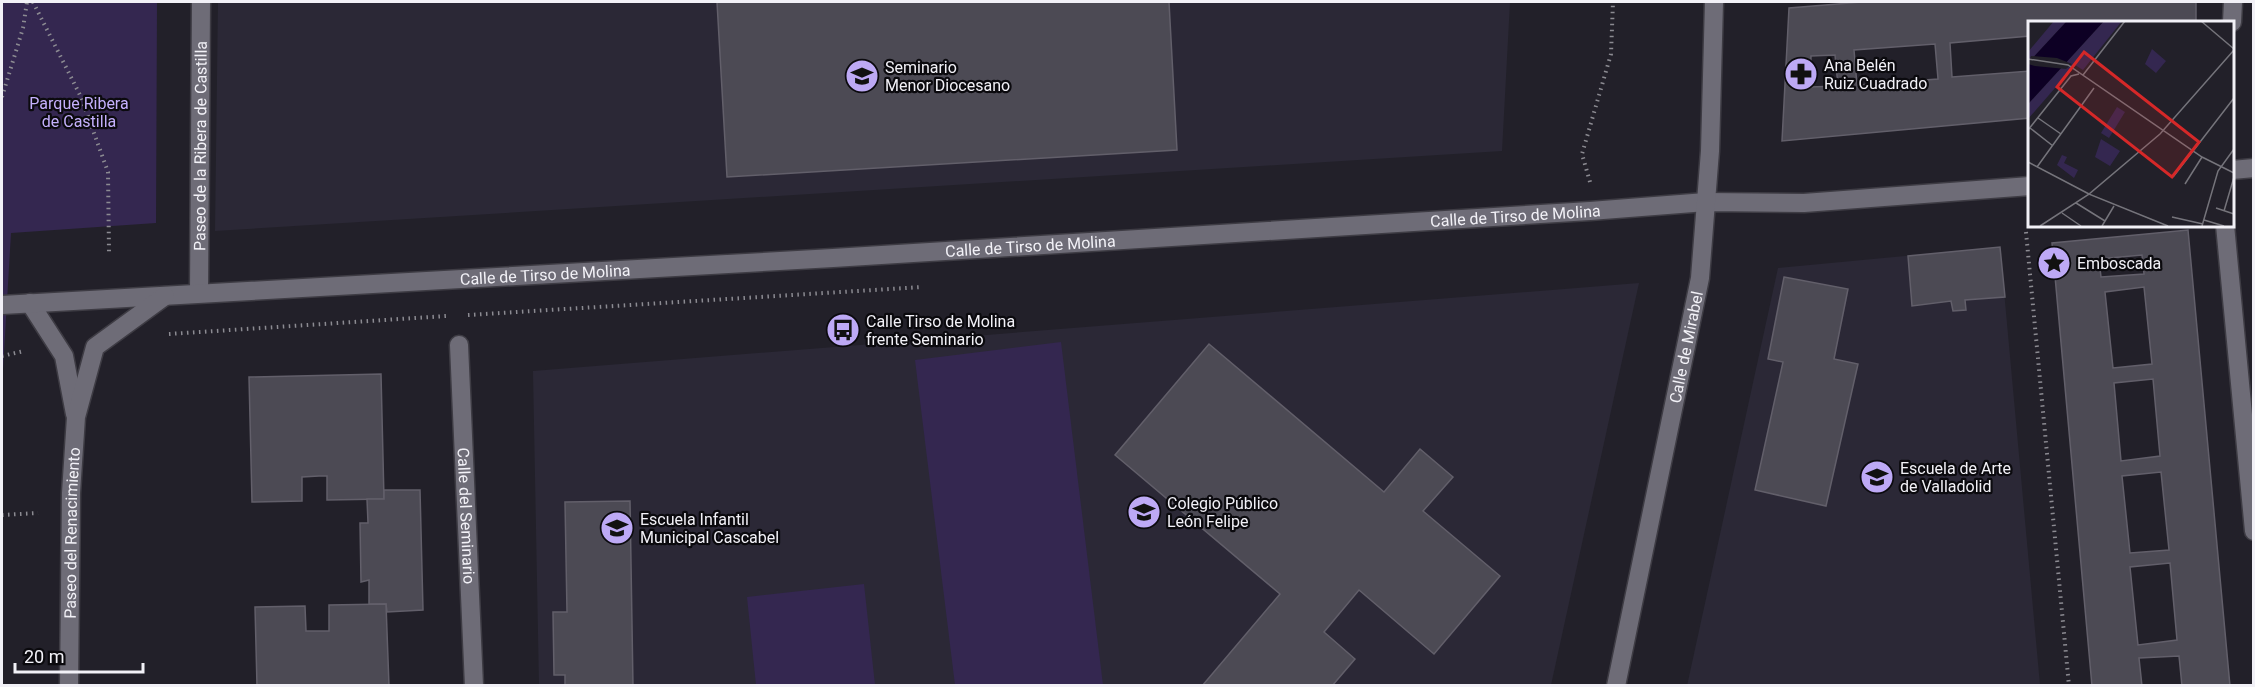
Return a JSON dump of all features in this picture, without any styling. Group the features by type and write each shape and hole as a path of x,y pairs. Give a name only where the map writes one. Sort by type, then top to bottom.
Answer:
{"street":[{"name":"Paseo de la Ribera de Castilla","path":"199,292 201,2"},
{"name":"Calle de Mirabel","path":"1616,686 1697,297 1710,151 1714,2"},
{"path":"2232,21 2233,2"},
{"path":"2234,170 2253,168"},
{"name":"Calle de Tirso de Molina","path":"2,305 199,292 833,258 1598,211 1706,202 1804,203 2028,186"},
{"path":"2225,226 2253,531"},
{"name":"Paseo del Renacimiento","path":"69,686 71,493 76,417 95,347 165,296"},
{"name":"Paseo del Renacimiento","path":"30,303 64,356 76,417"},
{"name":"Calle del Seminario","path":"459,345 474,686"}],"path":[{"path":"2,97 23,28 27,2"},
{"path":"33,2 81,97 108,172 109,252"},
{"path":"1587,170 1581,154 1611,54 1613,2"},
{"path":"2026,232 2069,686"},
{"path":"2,356 26,351 31,360"},
{"name":"Paseo del Renacimiento","path":"2,515 38,514 39,502"}],"shaded area":[{"name":"Seminario Menor Diocesano","path":"218,2 1510,2 1502,151 215,231"},
{"name":"Escuela de Arte de Valladolid","path":"2000,247 2040,685 1687,686 1778,268"},
{"name":"Colegio Público León Felipe","path":"1639,283 1551,685 539,685 533,371"}],"green space":[{"name":"Parque Ribera de Castilla","path":"2,2 157,2 156,223 11,233 2,387"},
{"path":"1061,342 1103,685 955,685 915,360"},
{"path":"864,584 875,685 756,685 747,597"}],"building":[{"path":"717,2 1169,2 1177,150 727,177"},
{"path":"1862,2 2196,2 2196,21 2028,21 2028,36 1950,43 1952,77 2028,71 2028,118 1782,141 1789,8","holes":["1935,44 1938,79 1857,85 1854,50","1835,55 1838,86 1810,87 1811,56"]},
{"path":"2188,230 2230,686 2182,686 2179,656 2139,658 2142,686 2092,686 2052,243","holes":["2142,255 2144,274 2101,277 2099,259","2144,287 2152,364 2113,368 2105,292","2153,379 2160,456 2121,461 2114,383","2161,472 2169,550 2130,553 2122,476","2170,563 2177,640 2138,645 2130,567"]},
{"path":"2000,247 2005,297 1965,300 1966,310 1953,311 1951,301 1912,306 1908,256"},
{"path":"1784,277 1848,289 1834,359 1858,364 1826,506 1755,490 1783,362 1768,359"},
{"path":"1209,344 1384,492 1420,449 1453,477 1423,511 1500,576 1434,654 1359,590 1324,632 1355,659 1332,686 1202,686 1280,594 1115,455"},
{"path":"381,374 384,499 327,500 327,476 319,476 302,477 302,501 252,502 249,377"},
{"path":"384,490 420,490 423,610 387,612 386,604 369,604 369,580 361,582 360,523 368,523 367,499 384,499"},
{"path":"630,501 633,686 565,686 565,675 554,675 553,612 567,612 565,502"},
{"path":"386,604 389,686 257,686 255,607 305,606 306,631 329,631 329,605"}],"place":[{"name":"Ana Belén Ruiz Cuadrado","path":"1801,74"},
{"name":"Seminario Menor Diocesano","path":"862,76"},
{"name":"Emboscada","path":"2054,263"},
{"name":"Calle Tirso de Molina frente Seminario","path":"843,330"},
{"name":"Escuela de Arte de Valladolid","path":"1877,477"},
{"name":"Colegio Público León Felipe","path":"1144,512"},
{"name":"Escuela Infantil Municipal Cascabel","path":"617,528"}]}
